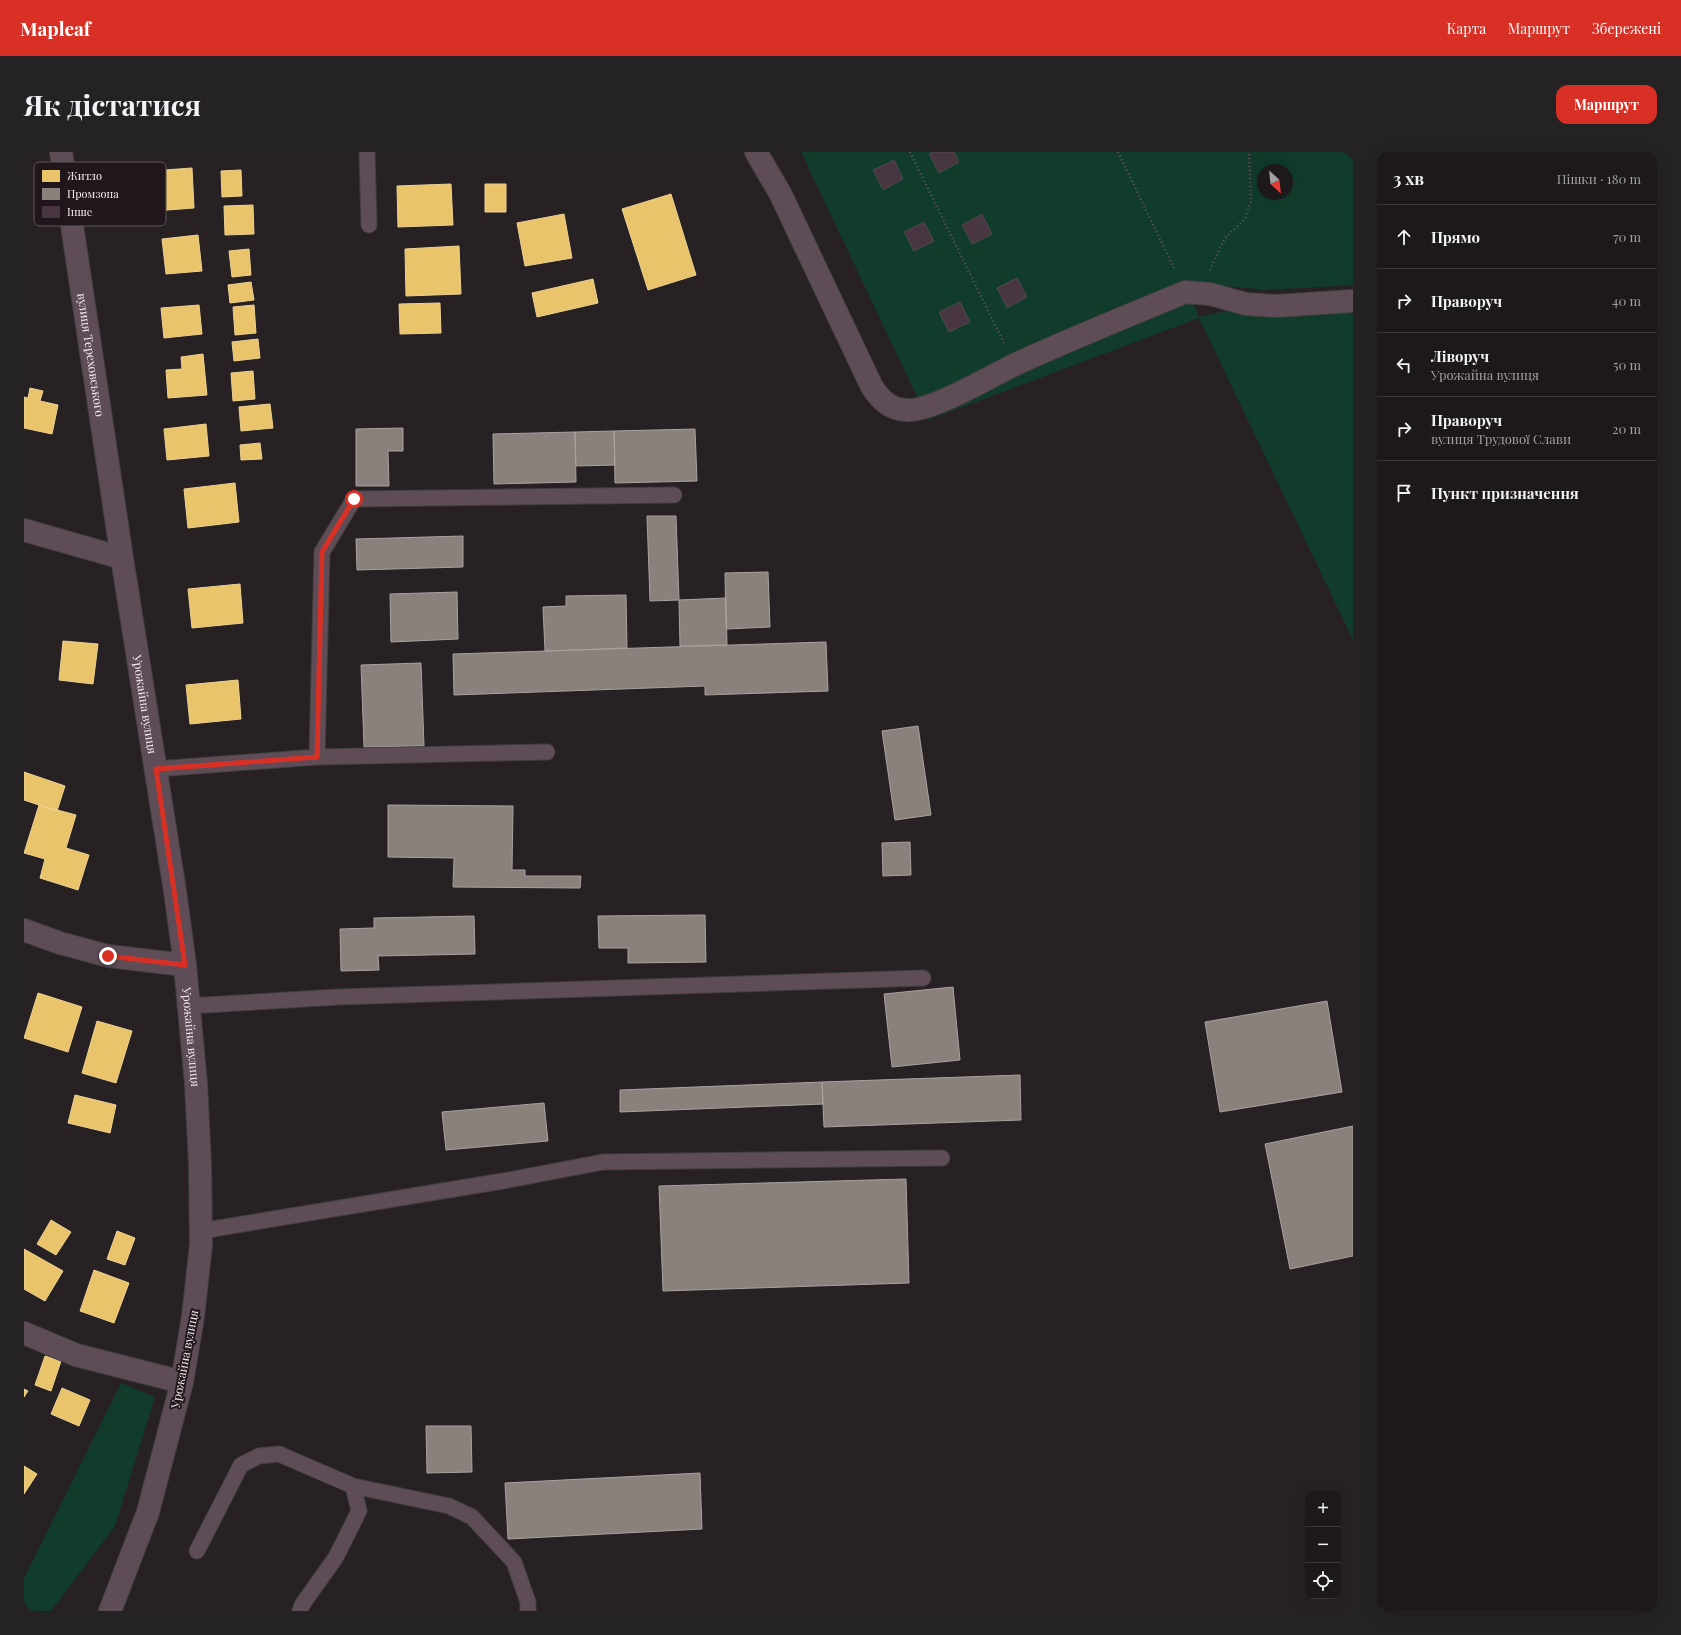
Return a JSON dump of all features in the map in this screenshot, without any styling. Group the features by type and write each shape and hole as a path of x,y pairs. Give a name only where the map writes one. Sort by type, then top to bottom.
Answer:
{"street":[{"name":"вулиця Тереховського","path":"61,152 63,162"},
{"path":"756,152 780,194 872,387 881,399 891,407 906,411 928,407 1015,364 1185,292 1210,294 1246,304 1276,306 1353,301"},
{"name":"вулиця Тереховського","path":"72,226 122,558"},
{"path":"24,530 122,558"},
{"name":"Урожайна вулиця","path":"110,1611 148,1512 182,1382 193,1317 201,1244 200,1164 196,1084 185,965 156,769 122,558"},
{"path":"24,930 60,943 108,956 185,965"},
{"path":"24,1333 76,1354 182,1382"}],"lane":[{"path":"367,152 369,225"},
{"path":"317,757 322,552 354,499 674,495"},
{"path":"156,769 317,757 547,752"},
{"path":"188,1006 338,997 923,978"},
{"path":"200,1231 509,1180 603,1162 942,1158"},
{"path":"196,1551 241,1465 259,1456 279,1454 353,1486 449,1506 472,1517 514,1562 528,1602 528,1611"},
{"path":"300,1611 302,1605 336,1557 359,1511 353,1486"}],"path":[{"path":"910,152 1015,364"},
{"path":"1118,152 1185,292"},
{"path":"1210,294 1210,269 1225,238 1245,219 1251,201 1249,152"}],"green space":[{"path":"801,152 1353,152 1353,285 1266,290 1185,282 1199,317 1230,310 1353,312 1353,640 1199,318 928,420"},
{"path":"121,1383 155,1397 115,1526 51,1611 24,1611 24,1578"}],"building: Житло":[{"path":"192,168 194,208 166,210 166,170"},
{"path":"241,170 242,196 222,197 221,171"},
{"path":"451,184 453,225 398,227 397,186"},
{"path":"485,184 506,184 506,212 485,212"},
{"path":"671,194 696,275 648,290 622,209"},
{"path":"253,205 254,234 225,235 224,206"},
{"path":"564,214 572,258 525,266 517,223"},
{"path":"198,235 202,271 166,274 162,239"},
{"path":"459,246 461,294 406,296 405,249"},
{"path":"249,249 251,275 232,277 229,251"},
{"path":"593,279 598,303 537,317 532,293"},
{"path":"251,282 254,300 230,303 228,285"},
{"path":"440,303 441,333 400,334 399,304"},
{"path":"199,305 202,334 164,338 161,308"},
{"path":"254,305 256,333 235,335 233,307"},
{"path":"258,339 260,358 234,361 232,342"},
{"path":"203,354 207,395 168,398 166,370 182,369 181,357"},
{"path":"253,371 255,399 233,401 231,373"},
{"path":"30,388 43,391 40,401 58,405 52,434 24,428 24,397 28,398"},
{"path":"270,404 273,428 241,431 239,407"},
{"path":"206,424 209,456 167,460 164,429"},
{"path":"260,443 262,459 241,460 240,445"},
{"path":"235,483 239,522 188,528 184,489"},
{"path":"240,584 243,623 192,628 188,589"},
{"path":"63,641 98,644 93,684 59,680"},
{"path":"238,680 241,719 190,724 186,685"},
{"path":"24,772 65,786 57,811 24,800"},
{"path":"39,805 76,815 66,848 89,855 78,890 40,878 45,859 24,853"},
{"path":"38,993 82,1007 68,1052 24,1038"},
{"path":"97,1021 132,1031 116,1083 82,1073"},
{"path":"75,1095 116,1105 110,1133 68,1123"},
{"path":"51,1220 71,1232 56,1255 37,1244"},
{"path":"117,1231 135,1238 125,1265 107,1259"},
{"path":"24,1249 63,1271 45,1301 24,1289"},
{"path":"94,1270 129,1283 114,1323 80,1311"},
{"path":"45,1356 61,1361 51,1391 35,1385"},
{"path":"62,1388 90,1400 79,1426 51,1414"},
{"path":"24,1389 28,1391 24,1397"},
{"path":"24,1466 37,1474 24,1494"}],"building: Промзона":[{"path":"403,428 403,451 388,451 389,486 356,486 356,429"},
{"path":"695,429 697,481 615,483 614,431"},
{"path":"614,431 615,465 576,466 575,432"},
{"path":"575,432 576,482 494,484 493,434"},
{"path":"647,516 676,516 679,600 650,601"},
{"path":"463,536 463,567 357,570 356,539"},
{"path":"768,572 770,627 726,629 725,573"},
{"path":"457,592 458,639 391,642 390,594"},
{"path":"626,595 627,648 545,651 543,607 566,606 566,596"},
{"path":"726,598 727,645 680,646 679,600"},
{"path":"826,642 828,691 705,695 705,686 454,695 453,654"},
{"path":"421,663 424,746 364,747 361,665"},
{"path":"918,726 931,815 895,820 882,731"},
{"path":"388,805 513,806 512,870 525,870 525,876 581,876 580,888 453,887 454,858 388,857"},
{"path":"910,842 911,875 883,876 882,843"},
{"path":"705,915 706,962 628,963 628,948 599,948 598,916"},
{"path":"474,916 475,954 378,956 379,970 341,971 340,929 374,928 374,918"},
{"path":"953,987 960,1060 892,1067 884,994"},
{"path":"1327,1001 1342,1092 1220,1112 1205,1022"},
{"path":"1020,1075 1021,1120 824,1127 822,1082"},
{"path":"822,1082 823,1104 620,1112 620,1090"},
{"path":"544,1103 548,1141 446,1150 442,1112"},
{"path":"1353,1126 1353,1256 1290,1269 1265,1144"},
{"path":"906,1179 909,1283 663,1291 659,1186"},
{"path":"426,1426 471,1426 472,1472 427,1473"},
{"path":"700,1473 702,1529 508,1539 505,1483"}],"building: Інше":[{"path":"932,152 954,152 959,162 939,173 929,154"},
{"path":"894,160 903,179 883,190 873,170"},
{"path":"982,214 992,234 972,244 962,225"},
{"path":"924,222 934,241 914,251 904,232"},
{"path":"1017,278 1027,297 1007,308 997,288"},
{"path":"960,302 970,322 949,332 939,312"}],"route":[{"path":"108,956 185,965 156,769 317,757 322,552 354,499"}]}
